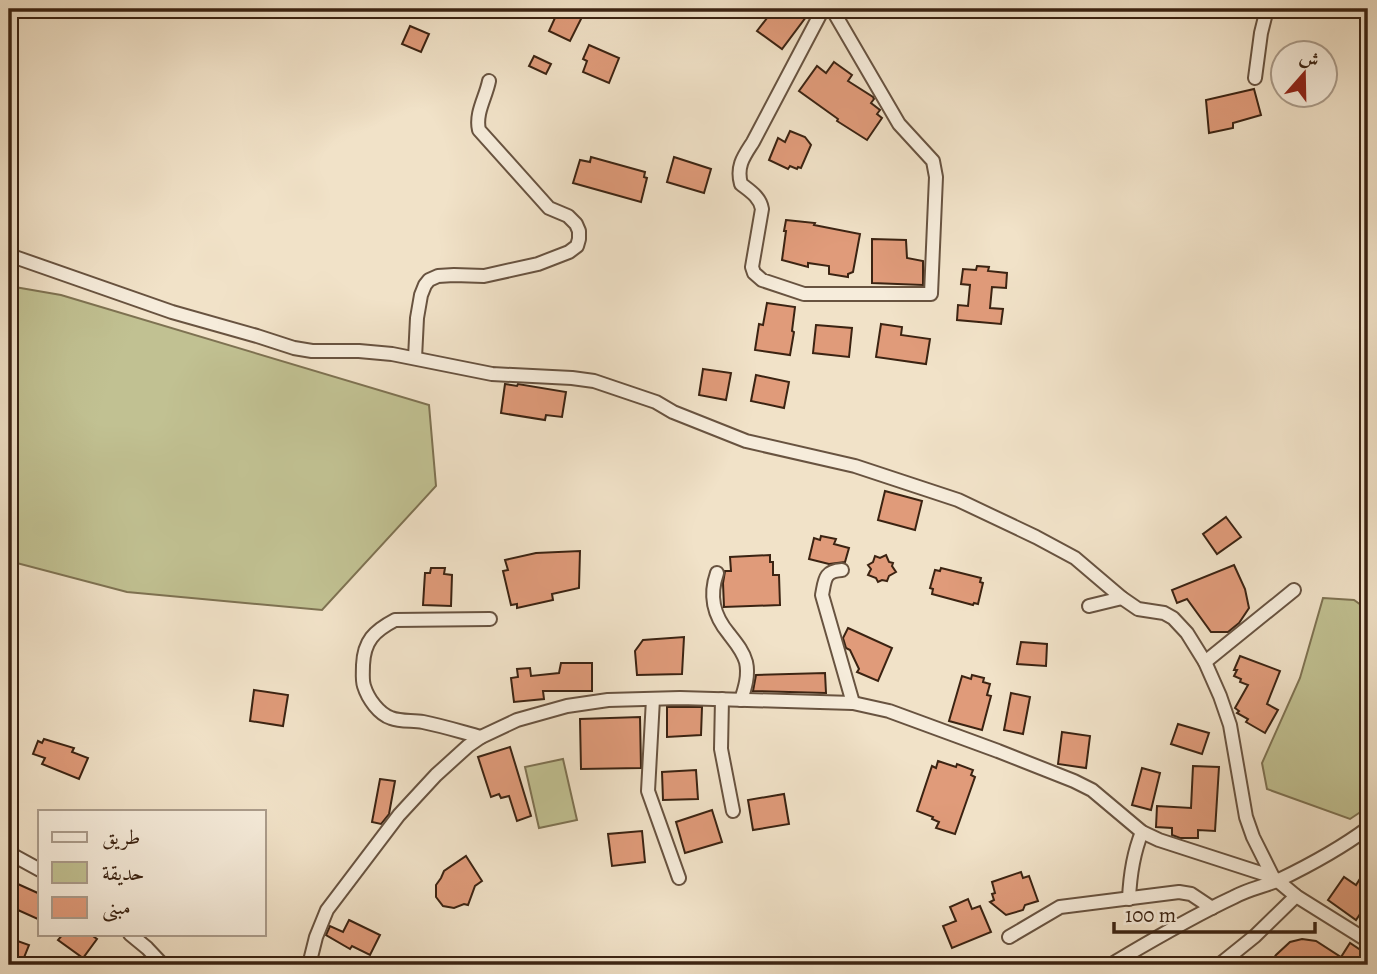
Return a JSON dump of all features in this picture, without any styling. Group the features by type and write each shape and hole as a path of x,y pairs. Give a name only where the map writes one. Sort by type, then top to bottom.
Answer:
{"street":[{"path":"823,9 739,167 741,184 761,202 762,209 752,258 754,273 762,281 804,294 931,294 936,177 933,161 899,124 832,9"},
{"path":"1255,78 1267,9"},
{"path":"415,358 421,295 429,280 438,276 484,275 538,264 569,252 577,246 579,239 576,224 568,216 549,208 480,130 480,108 487,94 489,81"},
{"path":"9,255 172,312 294,348 392,354 492,373 594,381 656,402 673,412 747,441 855,466 958,500 1036,537 1075,558 1138,609 1164,613 1173,618 1187,633 1205,662 1220,696 1230,725 1246,817 1274,879"},
{"path":"842,570 827,574 822,595 853,703"},
{"path":"718,573 713,584 713,602 718,619 740,647 747,664 747,682 741,700"},
{"path":"1205,662 1294,590"},
{"path":"1089,606 1122,598"},
{"path":"481,737 422,722 392,719 381,712 363,685 363,663 371,637 381,627 395,620 490,619"},
{"path":"653,699 648,791 679,878"},
{"path":"722,699 720,749 733,811"},
{"path":"309,965 327,910 399,815 436,775 468,746 517,720 567,706 608,700 722,699 853,703 889,711 1074,781 1092,790 1142,832 1274,879 1296,897 1368,941"},
{"path":"1110,965 1156,937 1236,895 1313,863 1368,828"},
{"path":"1129,899 1130,873 1142,832"},
{"path":"9,853 38,869"},
{"path":"1009,937 1060,907 1179,892 1191,894 1212,908"},
{"path":"1219,965 1296,897"},
{"path":"132,936 163,965"},
{"path":"130,965 139,965"}],"green space":[{"path":"9,286 61,295 429,405 436,486 322,610 127,592 9,561"},
{"path":"1323,598 1354,600 1368,610 1368,807 1350,819 1267,789 1262,763 1300,678"},
{"path":"563,759 577,820 539,828 525,767"}],"building":[{"path":"559,9 586,9 570,41 549,31"},
{"path":"774,9 780,12 788,9 812,9 782,49 757,31"},
{"path":"410,26 429,34 421,52 402,44"},
{"path":"589,45 619,58 609,83 583,72 587,61 583,59"},
{"path":"534,56 551,64 546,74 529,66"},
{"path":"834,62 852,75 848,81 873,97 871,103 880,110 877,114 882,118 867,140 837,121 838,119 799,91 817,66 826,73"},
{"path":"1254,89 1261,115 1233,123 1233,128 1209,133 1206,100"},
{"path":"790,131 805,137 811,145 801,168 797,169 790,166 788,169 769,160 778,138 785,142"},
{"path":"591,157 645,172 644,177 647,178 641,202 573,183 580,160 590,162"},
{"path":"674,157 711,169 704,193 667,182"},
{"path":"786,220 815,223 814,225 860,234 853,272 848,274 848,277 829,274 829,266 808,263 808,267 782,260"},
{"path":"872,239 906,240 907,258 923,261 923,285 872,283"},
{"path":"977,266 989,267 988,271 1007,273 1006,288 992,287 990,308 1003,309 1001,324 957,320 958,305 968,306 970,285 961,284 963,269 976,270"},
{"path":"767,303 795,307 790,355 755,350 759,324 763,325"},
{"path":"881,324 902,327 901,335 930,339 926,364 876,357"},
{"path":"816,325 852,328 849,357 813,353"},
{"path":"703,369 731,373 726,400 699,395"},
{"path":"756,375 789,382 784,408 751,401"},
{"path":"505,384 566,392 562,417 546,415 545,420 501,413"},
{"path":"885,491 922,501 915,530 878,520"},
{"path":"1226,517 1241,537 1217,554 1203,534"},
{"path":"821,536 836,539 834,544 849,548 845,562 829,564 809,559 814,538 820,540"},
{"path":"580,551 579,588 552,594 553,600 517,608 517,604 511,605 503,571 508,570 505,560 536,553"},
{"path":"770,555 773,575 779,575 780,605 724,607 723,583 725,571 731,571 730,557"},
{"path":"886,555 896,572 889,576 887,581 878,582 876,578 868,575 871,569 868,565 873,562 875,556 880,558"},
{"path":"1234,565 1245,589 1249,608 1239,623 1228,632 1211,632 1187,599 1177,603 1172,590"},
{"path":"431,568 445,568 444,574 452,575 451,606 423,605 425,573 430,573"},
{"path":"941,568 981,578 980,582 983,583 978,604 932,594 933,589 930,588 935,570 940,571"},
{"path":"848,628 892,648 878,681 857,672 859,669 843,638"},
{"path":"684,637 682,674 637,675 635,651 643,640"},
{"path":"1021,642 1047,644 1046,666 1017,664"},
{"path":"1240,656 1280,671 1267,704 1278,710 1265,733 1246,722 1248,719 1237,713 1239,711 1235,708 1248,685 1234,676"},
{"path":"561,663 592,663 592,691 543,691 544,699 514,702 511,678 518,677 517,669 530,668 531,676 559,673"},
{"path":"825,673 826,693 753,691 756,675"},
{"path":"972,675 984,678 983,682 990,684 987,695 991,696 982,730 949,721 962,676 971,679"},
{"path":"254,690 288,695 283,726 250,721"},
{"path":"1011,693 1030,697 1023,734 1004,730"},
{"path":"667,707 702,707 701,735 667,737"},
{"path":"640,717 641,768 581,769 580,719"},
{"path":"1178,724 1209,733 1202,754 1171,744"},
{"path":"1062,732 1090,736 1086,768 1058,764"},
{"path":"44,739 74,748 72,752 88,758 79,779 42,764 45,758 33,754 38,741 42,743"},
{"path":"510,747 531,816 517,821 509,796 501,798 499,794 491,797 478,757"},
{"path":"938,761 973,770 971,775 975,777 955,834 936,828 939,822 917,811 932,766 936,768"},
{"path":"1193,766 1219,767 1215,831 1198,830 1198,838 1180,838 1172,835 1172,828 1156,827 1157,806 1191,808"},
{"path":"1142,768 1160,773 1151,810 1132,805"},
{"path":"696,770 698,799 663,800 662,772"},
{"path":"380,779 395,781 389,814 381,824 372,822"},
{"path":"784,794 789,824 753,830 748,800"},
{"path":"712,810 722,842 685,853 676,822"},
{"path":"642,831 645,862 612,866 608,834"},
{"path":"466,856 482,881 475,886 468,905 454,908 443,906 436,897 436,885 444,871"},
{"path":"1368,866 1368,902 1356,920 1328,900 1344,877 1356,885"},
{"path":"1021,872 1023,878 1029,876 1038,901 1025,905 1023,910 1006,915 990,902 994,900 992,894 995,893 992,882"},
{"path":"9,880 38,893 38,919 9,906"},
{"path":"968,899 972,909 980,906 991,932 952,948 943,926 956,921 950,907"},
{"path":"349,920 380,935 370,955 352,946 350,949 326,935 330,926 343,932"},
{"path":"61,936 93,936 97,939 83,958 58,940"},
{"path":"9,938 29,945 23,960 20,959 18,964 9,961"},
{"path":"1302,939 1316,941 1341,957 1350,943 1368,955 1368,965 1269,965 1290,942"}]}
